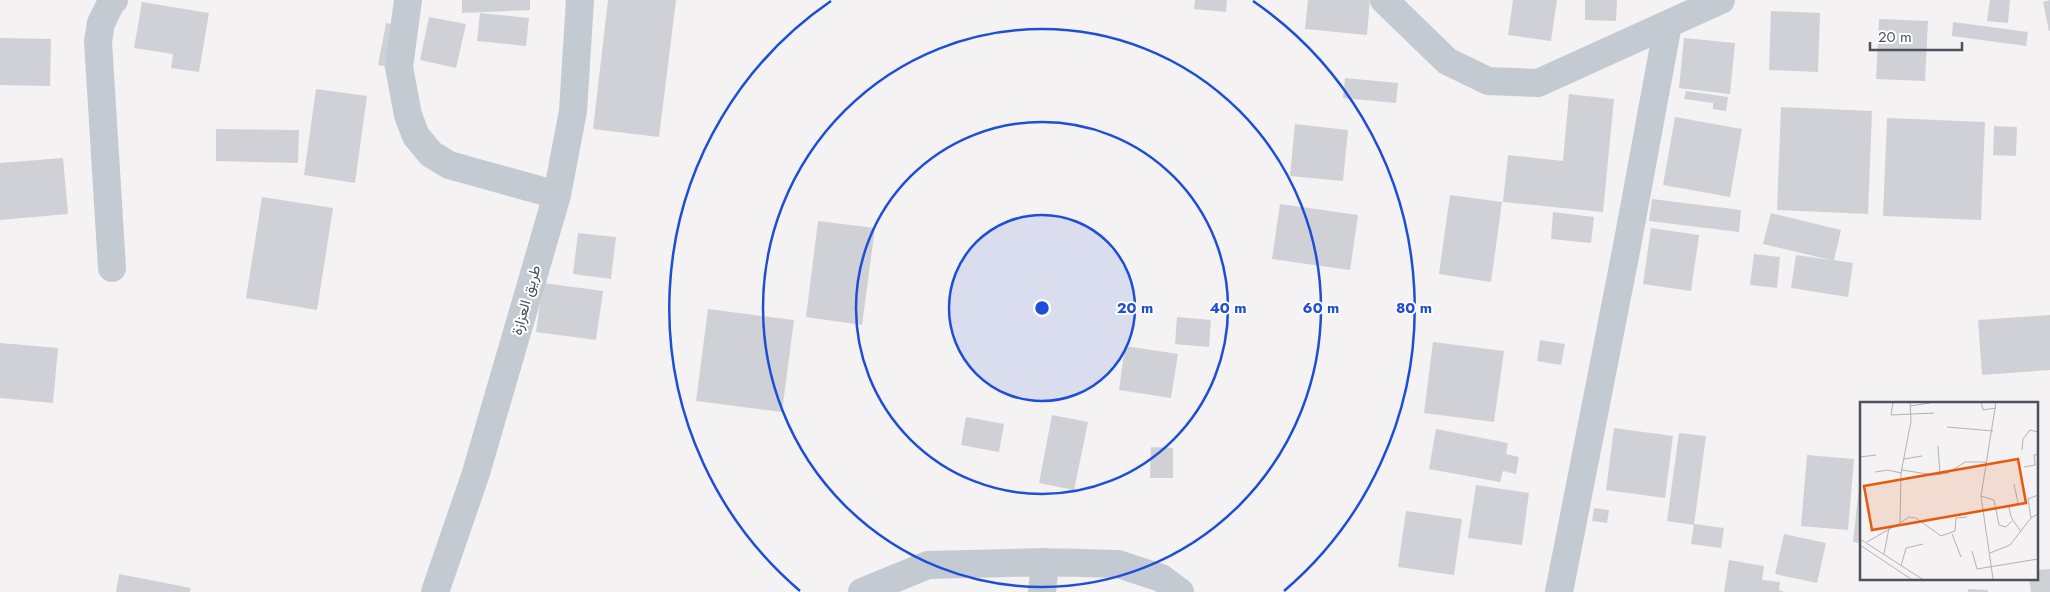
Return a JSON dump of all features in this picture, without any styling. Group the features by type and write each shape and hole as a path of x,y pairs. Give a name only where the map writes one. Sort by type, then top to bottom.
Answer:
{"street":[{"path":"112,268 98,41 101,23 114,0"},
{"path":"408,0 399,67 408,115 416,136 431,154 449,165 557,195"},
{"name":"طريق العزازة","path":"435,592 476,472 557,195 572,111 580,0"},
{"path":"1384,0 1447,62 1488,81 1538,83 1721,0"},
{"path":"1559,592 1628,246 1668,24"},
{"path":"1042,592 1045,562"},
{"path":"862,592 928,565 1045,562 1118,564 1161,578 1180,592"}],"building":[{"path":"462,0 530,0 530,10 462,13"},
{"path":"608,0 676,0 659,137 593,129"},
{"path":"1195,0 1227,0 1226,12 1194,9"},
{"path":"1308,0 1370,0 1367,35 1305,29"},
{"path":"1513,0 1557,0 1551,41 1508,35"},
{"path":"1585,0 1617,0 1616,21 1585,20"},
{"path":"1990,0 2010,0 2008,23 1987,21"},
{"path":"2050,0 2050,31 2049,31 2043,2"},
{"path":"142,2 209,13 199,72 171,68 173,54 134,48"},
{"path":"1771,11 1820,13 1818,72 1769,70"},
{"path":"480,13 529,18 526,46 477,41"},
{"path":"429,17 466,24 456,68 420,60"},
{"path":"1879,19 1928,21 1925,81 1876,79"},
{"path":"1953,22 2028,32 2026,46 1952,36"},
{"path":"386,23 402,26 394,68 378,65"},
{"path":"0,38 51,39 50,86 0,85"},
{"path":"1684,38 1735,43 1730,94 1679,88"},
{"path":"1345,78 1398,83 1396,103 1343,98"},
{"path":"316,89 367,96 355,183 304,175"},
{"path":"1686,91 1728,97 1726,111 1713,109 1713,103 1684,99"},
{"path":"1569,94 1614,99 1603,212 1503,202 1508,155 1563,161"},
{"path":"1781,107 1872,111 1868,214 1777,210"},
{"path":"1675,117 1742,129 1730,197 1663,185"},
{"path":"1887,118 1985,122 1981,220 1883,216"},
{"path":"1295,124 1348,130 1343,181 1290,176"},
{"path":"1994,126 2017,127 2016,156 1993,155"},
{"path":"216,129 299,130 298,163 216,161"},
{"path":"63,158 68,214 0,220 0,163"},
{"path":"1450,195 1502,202 1491,282 1439,274"},
{"path":"262,197 333,208 317,310 246,298"},
{"path":"1652,199 1741,210 1739,232 1649,221"},
{"path":"1280,204 1358,215 1350,270 1272,259"},
{"path":"1553,212 1594,217 1591,243 1551,239"},
{"path":"1771,213 1841,230 1834,260 1853,263 1848,297 1791,288 1796,255 1831,260 1763,244"},
{"path":"818,221 875,228 862,325 806,317"},
{"path":"1651,228 1699,235 1691,291 1643,284"},
{"path":"578,233 616,237 611,279 573,274"},
{"path":"1754,254 1780,257 1777,288 1750,285"},
{"path":"543,283 603,291 596,340 536,332"},
{"path":"708,309 794,320 782,412 696,401"},
{"path":"2050,315 2050,370 1982,375 1978,320"},
{"path":"1177,317 1211,320 1209,347 1175,344"},
{"path":"1540,340 1565,344 1561,365 1537,361"},
{"path":"1433,342 1504,351 1494,422 1424,413"},
{"path":"0,343 58,348 53,403 0,398"},
{"path":"1125,346 1178,354 1171,398 1119,390"},
{"path":"1052,415 1088,422 1074,490 1039,483"},
{"path":"966,417 1004,424 999,452 961,445"},
{"path":"1614,428 1673,436 1665,498 1606,490"},
{"path":"1436,429 1508,443 1506,454 1519,457 1516,474 1503,471 1500,482 1429,469"},
{"path":"1679,433 1706,436 1694,525 1667,521"},
{"path":"1151,447 1173,448 1173,478 1150,478"},
{"path":"1807,455 1854,459 1848,530 1801,526"},
{"path":"1860,478 1860,543 1853,542"},
{"path":"1476,485 1529,493 1522,545 1468,538"},
{"path":"1594,508 1609,510 1607,523 1592,521"},
{"path":"1406,511 1462,519 1454,575 1398,567"},
{"path":"1694,524 1724,528 1721,548 1691,544"},
{"path":"1784,534 1826,543 1817,583 1775,574"},
{"path":"1729,560 1764,566 1762,580 1780,582 1779,590 1784,592 1724,592"},
{"path":"2050,569 2050,592 2031,592 2029,580 2038,580 2038,570"},
{"path":"119,574 191,588 190,592 116,592"},
{"path":"1968,589 1988,590 1988,592 1968,592"}]}
